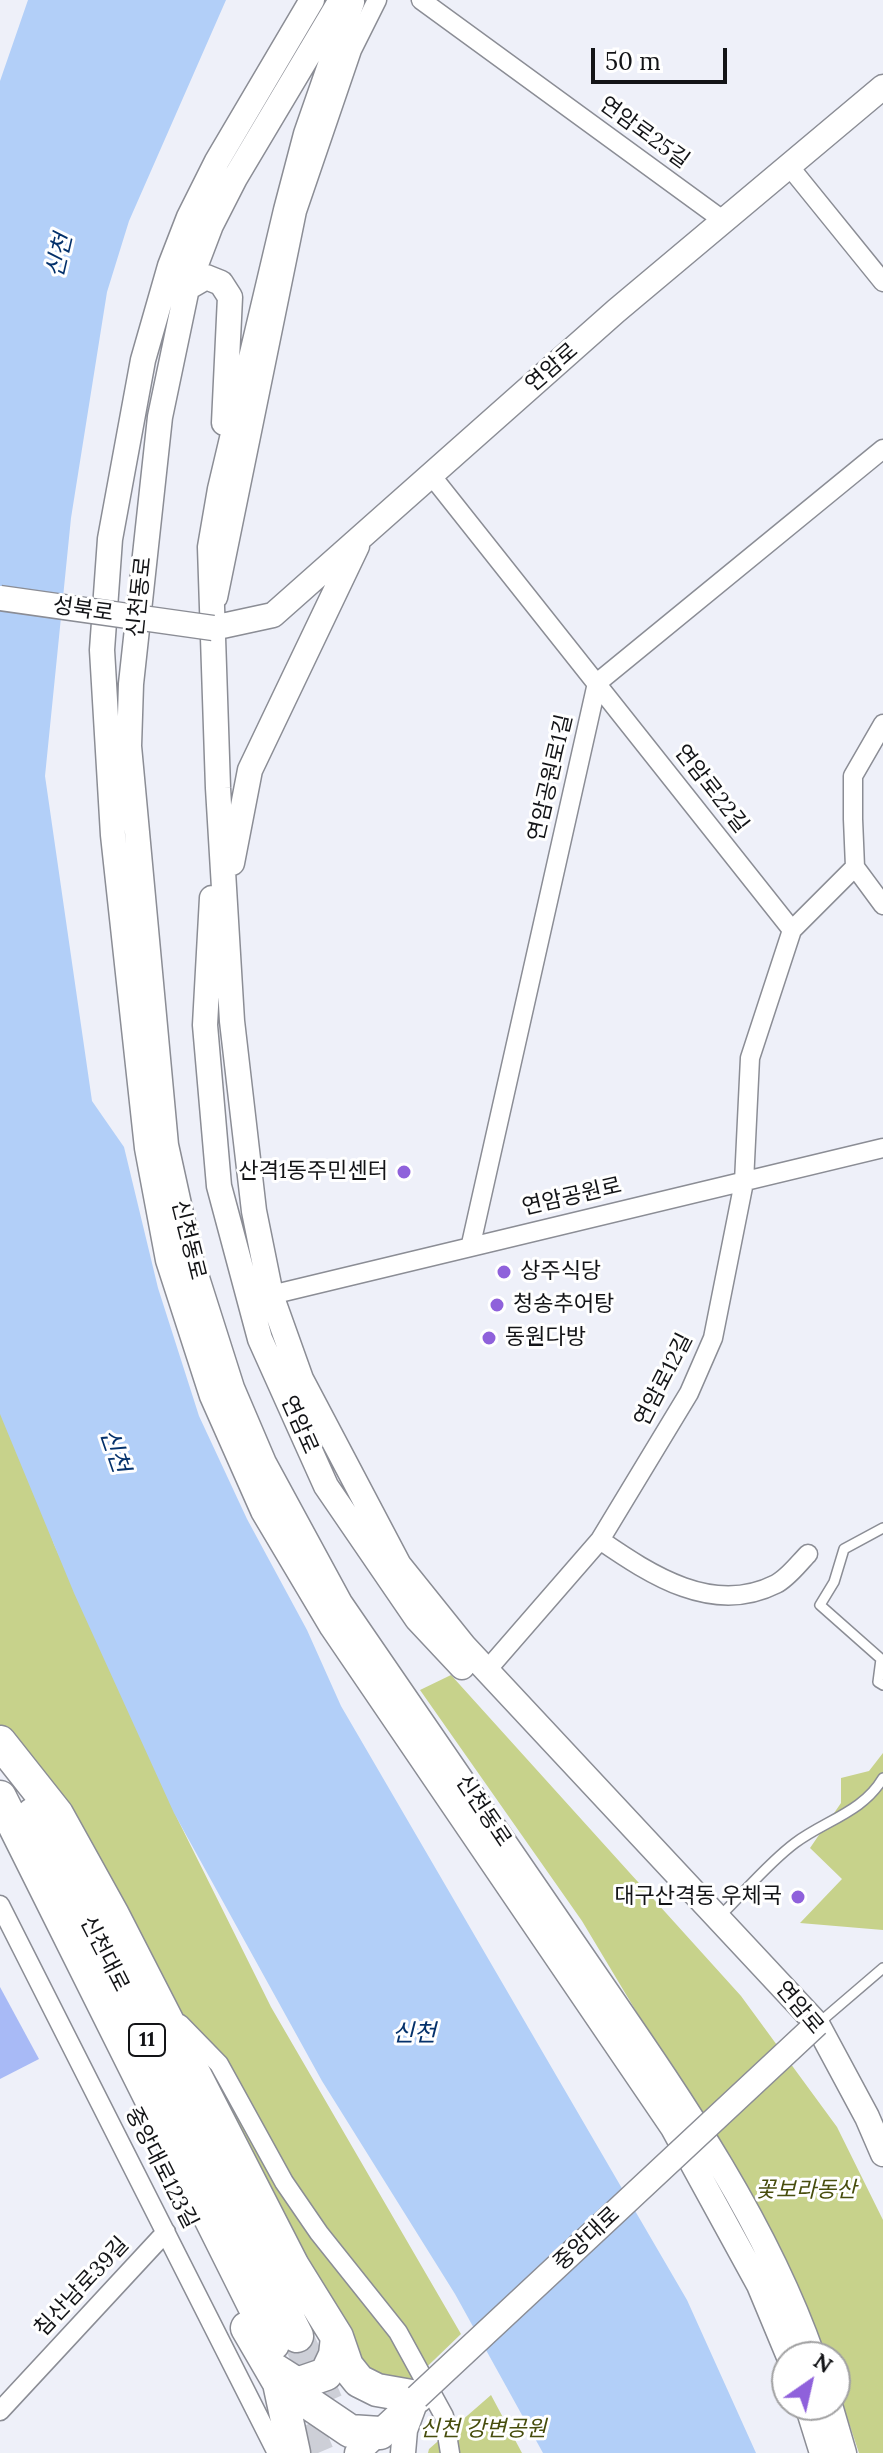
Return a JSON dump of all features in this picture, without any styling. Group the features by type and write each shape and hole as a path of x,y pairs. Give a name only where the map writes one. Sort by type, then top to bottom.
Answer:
{"highway":[{"path":"0,1742 57,1814 293,2266 337,2337 347,2366 359,2381 377,2390 417,2397"},
{"name":"신천대로","path":"0,1742 280,2358"},
{"name":"신천대로","path":"0,1797 69,1936 170,2185 280,2358"},
{"path":"280,2358 297,2384 308,2383 326,2374 335,2355 337,2337"},
{"path":"280,2358 350,2431 380,2446"},
{"path":"280,2358 294,2453"}],"main road":[{"name":"신천동로","path":"312,0 217,161 189,217 170,266 143,360 110,539 102,650 113,835 147,1148 168,1260 212,1396 263,1511 332,1627 673,2128 759,2285 782,2341"},
{"name":"신천동로","path":"341,0 235,178 211,225 187,288 160,417 131,684 129,746 166,1145 191,1259 232,1388 295,1526 340,1603 651,2057 723,2171 778,2272 806,2341"},
{"path":"225,898 210,547 220,489 306,134 353,0"},
{"name":"연암로","path":"213,628 273,615 724,221 883,87"},
{"path":"187,288 206,277 221,283 230,297 220,489"},
{"path":"225,898 250,770 361,536"},
{"name":"성북로","path":"0,598 213,628"},
{"name":"연암로","path":"218,788 205,1025 219,1186 260,1339 326,1486 417,1619 585,1796 719,1917"},
{"name":"연암로","path":"225,898 232,1021 254,1211 271,1295 301,1379 399,1565 487,1670 817,2024 867,2117 883,2154"},
{"name":"중앙대로","path":"380,2446 417,2397 817,2024"},
{"path":"812,2421 822,2453"},
{"path":"835,2421 844,2453"}],"street":[{"path":"213,628 297,211 352,50 377,0"},
{"name":"연암로25길","path":"421,0 724,221"},
{"path":"789,166 883,282"},
{"path":"597,683 883,449"},
{"name":"연암로22길","path":"431,475 792,930"},
{"name":"연암공원로1길","path":"471,1244 597,683"},
{"path":"880,726 853,776 855,867 883,905"},
{"path":"744,1182 750,1058 792,930 855,867"},
{"name":"연암공원로","path":"271,1295 471,1244 883,1148"},
{"name":"연암로12길","path":"487,1670 600,1540 689,1393 713,1338 744,1182"},
{"path":"600,1540 644,1570 687,1590 730,1598 778,1583 808,1554"},
{"name":"중앙대로123길","path":"0,1905 277,2453"},
{"path":"155,1999 219,2064 284,2182 319,2233 398,2332 444,2416 450,2453"},
{"name":"침산남로39길","path":"0,2411 166,2232"}],"lane":[{"path":"883,1528 844,1549 834,1582 820,1605 881,1659 878,1682 883,1685"},
{"path":"719,1917 791,1846 817,1828 863,1805 883,1778"},
{"path":"817,2024 883,1968"}],"green space":[{"path":"0,1388 54,1544 178,1820 271,2007 461,2334 407,2386 369,2386 0,1728"},
{"name":"꽃보라동산","path":"451,1675 741,1996 837,2127 883,2220 883,2453 859,2453 848,2421 851,2421 851,2341 815,2341 736,2178 582,1921 420,1690"},
{"path":"883,1753 883,1930 800,1923 842,1879 810,1848 841,1803 841,1778 869,1771"},
{"name":"신천 강변공원","path":"491,2395 522,2453 428,2453 429,2449"}],"water":[{"name":"신천","path":"28,0 226,0 129,221 107,292 71,518 45,776 92,1101 124,1147 158,1288 199,1416 247,1519 307,1630 341,1706 687,2300 756,2453 543,2453 455,2294 322,2081 174,1813 74,1593 0,1414 0,81"}],"building":[{"path":"0,1987 39,2059 0,2079"}],"tunnel":[{"path":"297,2336 327,2402"},
{"path":"287,2381 318,2453"}],"place":[{"name":"산격1동주민센터","path":"404,1172"},
{"name":"상주식당","path":"504,1272"},
{"name":"청송추어탕","path":"497,1305"},
{"name":"동원다방","path":"489,1338"},
{"name":"대구산격동 우체국","path":"798,1897"}]}
